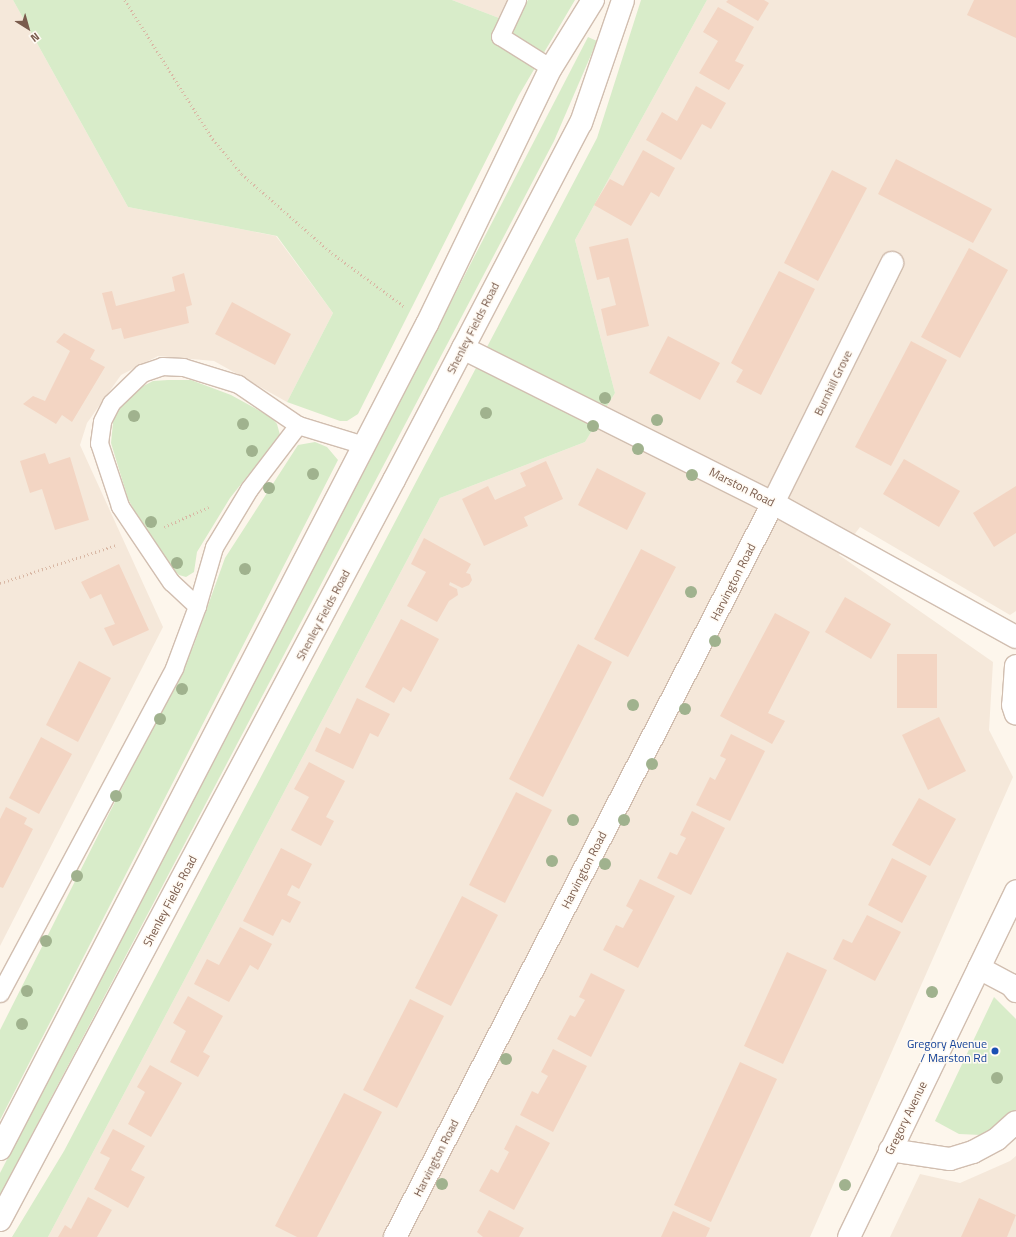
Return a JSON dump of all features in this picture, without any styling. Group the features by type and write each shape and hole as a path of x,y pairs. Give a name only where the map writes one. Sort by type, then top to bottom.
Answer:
{"street":[{"path":"0,1149 427,324 551,68 593,0"},
{"name":"Shenley Fields Road","path":"0,1220 581,123 623,0"},
{"name":"Burnhill Grove","path":"773,503 892,264"},
{"name":"Marston Road","path":"463,348 773,503 1016,637"},
{"name":"Harvington Road","path":"395,1237 773,503"},
{"path":"1016,666 1013,705 1016,714"},
{"name":"Gregory Avenue","path":"849,1237 1016,891"},
{"path":"979,968 1011,985 1016,991"},
{"path":"890,1150 950,1158 973,1152 997,1139 1016,1122"}],"lane":[{"path":"517,0 500,36 551,68"},
{"path":"197,606 171,582 120,506 99,443 102,420 111,403 142,373 162,366 183,367 238,384 298,425 364,445"},
{"path":"0,993 174,668 197,606 214,547 249,489 298,425"}],"path":[{"path":"125,0 213,139 242,174 332,253 427,324"},
{"path":"0,583 140,537 249,489"}],"shaded area":[{"path":"0,0 13,0 128,207 276,236 333,313 287,402 214,361 158,356 121,375 87,423 80,445 163,627 0,946"},
{"path":"452,0 509,0 499,18"},
{"path":"707,0 1016,0 1016,611 1010,615 860,527 839,555 993,662 989,730 1013,777 810,1237 48,1237 440,498 585,442 615,393 575,240"},
{"path":"1016,1156 1016,1237 890,1237 920,1174 960,1183 1010,1161"}],"green space":[{"path":"13,0 452,0 499,18 520,13 528,0 575,0 519,95 358,414 347,421 340,421 287,402 333,313 277,236 128,207"},
{"path":"641,0 707,0 575,240 615,393 585,442 440,498 48,1237 12,1237 64,1151 597,138"},
{"path":"588,37 597,41 554,141 0,1195 0,1173"},
{"path":"191,380 231,395 271,417 277,424 280,435 230,498 197,552 194,572 186,577 179,575 158,553 128,499 111,443 114,413 130,393 153,381"},
{"path":"315,442 327,447 338,460 0,1120 0,1030 193,647 225,558 298,445"},
{"path":"994,997 1016,1019 1016,1112 999,1128 981,1135 959,1134 935,1121"}],"building":[{"path":"728,0 764,0 769,3 758,21 726,2"},
{"path":"974,0 1016,0 1016,38 967,15"},
{"path":"718,7 754,27 735,61 744,65 729,90 699,73 718,41 703,32"},
{"path":"696,86 726,103 711,129 702,124 681,160 646,140 662,112 677,121"},
{"path":"643,150 675,168 659,197 651,192 631,226 594,205 610,179 623,186"},
{"path":"896,159 992,209 973,243 878,194"},
{"path":"832,170 867,188 818,281 784,263"},
{"path":"628,238 649,326 607,336 601,309 616,305 609,277 597,280 589,247"},
{"path":"969,248 1008,270 960,358 921,337"},
{"path":"779,271 815,289 761,395 736,382 743,370 731,363"},
{"path":"184,273 192,305 186,307 189,323 124,339 121,328 112,330 102,293 112,291 116,306 175,291 172,277"},
{"path":"232,302 291,334 275,365 215,334"},
{"path":"64,333 95,350 90,359 105,367 72,422 62,415 56,424 23,404 33,396 45,401 70,351 56,342"},
{"path":"668,336 720,363 700,400 649,373"},
{"path":"911,341 947,360 891,466 855,447"},
{"path":"45,453 49,464 70,457 89,520 55,530 42,489 30,493 20,461"},
{"path":"904,459 960,491 939,527 883,494"},
{"path":"546,461 563,499 524,517 528,526 484,546 462,499 488,486 495,500 526,486 520,473"},
{"path":"597,468 646,493 627,530 578,505"},
{"path":"1016,486 1016,533 994,547 973,513"},
{"path":"424,538 471,564 466,573 470,574 472,580 469,585 462,588 450,582 449,585 457,589 458,595 449,601 437,622 407,606 426,572 411,564"},
{"path":"641,549 676,567 628,657 594,639"},
{"path":"119,564 149,630 113,646 104,628 115,624 101,594 90,599 81,582"},
{"path":"845,597 891,624 871,659 825,632"},
{"path":"775,613 810,632 768,713 785,721 772,744 720,716"},
{"path":"401,619 439,639 411,692 403,687 394,703 365,687"},
{"path":"578,644 612,662 543,797 509,779"},
{"path":"897,654 937,654 937,708 897,708"},
{"path":"79,661 111,678 78,742 46,725"},
{"path":"357,698 390,714 378,737 370,733 353,769 315,751 326,727 340,734"},
{"path":"939,717 966,771 928,790 902,735"},
{"path":"731,734 765,751 730,821 696,805 710,777 715,780 726,759 720,756"},
{"path":"41,737 72,754 39,814 9,798"},
{"path":"309,762 345,781 326,817 334,821 321,846 291,830 309,797 294,789"},
{"path":"516,792 552,810 505,903 469,885"},
{"path":"919,798 956,819 930,866 892,845"},
{"path":"6,807 27,818 24,824 33,829 3,888 0,887 0,819"},
{"path":"692,811 725,828 691,895 657,878 670,852 677,855 686,838 680,835"},
{"path":"281,848 312,864 299,889 292,885 287,895 301,902 290,923 282,919 273,936 243,921"},
{"path":"892,858 927,876 902,923 868,905"},
{"path":"640,879 675,896 638,968 603,950 616,925 623,928 633,910 626,906"},
{"path":"462,896 498,915 451,1006 415,988"},
{"path":"867,915 901,932 875,981 833,959 843,939 852,943"},
{"path":"240,927 272,944 258,970 250,965 229,1002 194,984 207,959 219,965"},
{"path":"787,952 827,970 783,1064 744,1046"},
{"path":"591,973 625,990 591,1057 557,1039 570,1015 575,1017 585,1000 579,997"},
{"path":"188,996 223,1016 203,1052 210,1056 198,1077 170,1062 186,1031 173,1023"},
{"path":"410,999 444,1016 397,1108 363,1090"},
{"path":"553,1049 587,1066 553,1132 520,1115 532,1091 538,1094 548,1076 541,1072"},
{"path":"740,1062 777,1079 711,1222 674,1205"},
{"path":"150,1065 182,1083 151,1137 128,1124 145,1092 137,1087"},
{"path":"344,1093 382,1112 317,1237 297,1237 275,1226"},
{"path":"516,1125 550,1143 514,1210 479,1191 491,1169 498,1173 509,1152 504,1149"},
{"path":"113,1129 145,1146 131,1170 145,1177 128,1208 94,1189 110,1158 100,1153"},
{"path":"88,1197 112,1210 97,1237 58,1237 65,1225 71,1229"},
{"path":"979,1198 1016,1215 1007,1237 961,1237"},
{"path":"489,1210 524,1228 519,1237 483,1237 477,1232"},
{"path":"673,1211 710,1228 706,1237 661,1237"}],"place":[{"name":"Gregory Avenue / Marston Rd","path":"995,1051"}]}
